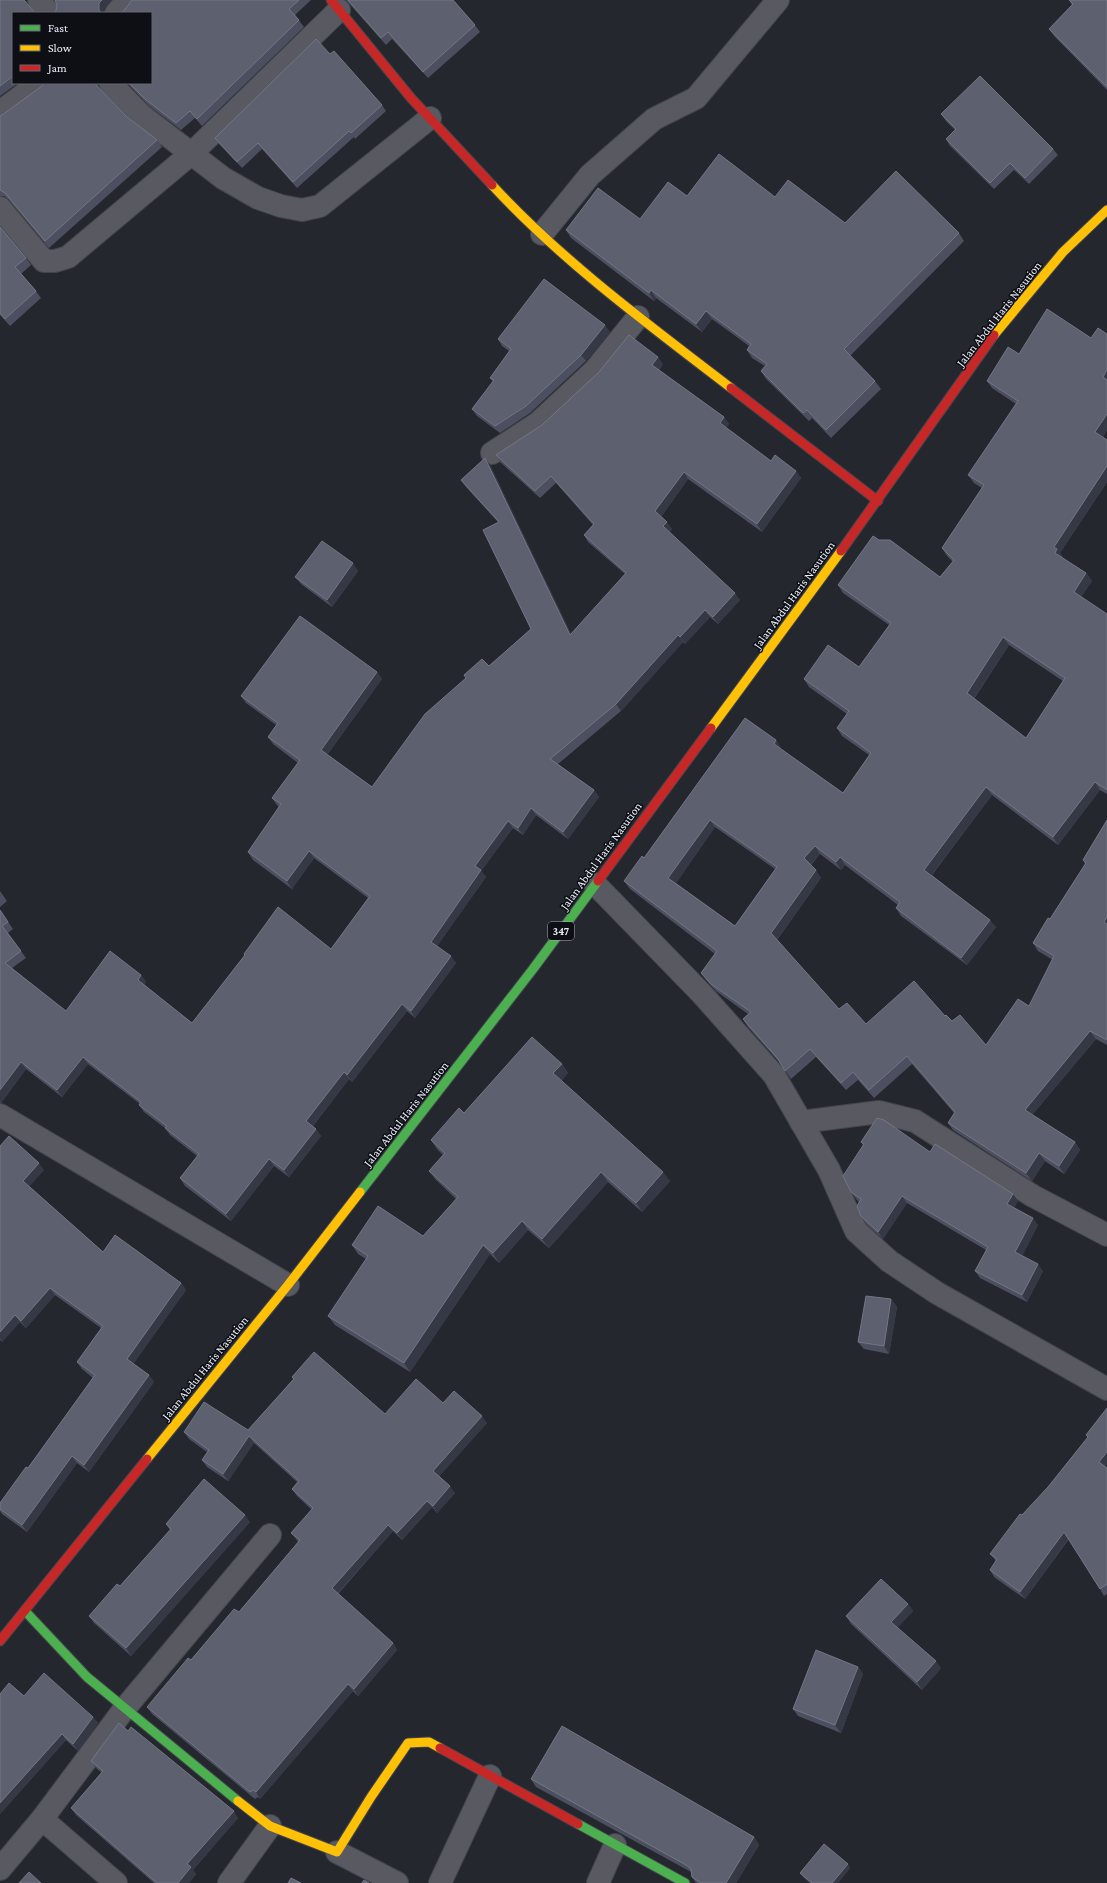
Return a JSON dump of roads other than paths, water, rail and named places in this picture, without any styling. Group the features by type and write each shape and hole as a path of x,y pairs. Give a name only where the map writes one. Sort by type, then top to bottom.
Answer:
{"main road":[{"path":"335,5 430,118 513,208 638,317 878,501"},
{"name":"Jalan Abdul Haris Nasution","path":"0,1641 288,1285 533,969 878,501 994,335 1063,252 1107,210"},
{"path":"25,1611 87,1677 247,1809 270,1826 337,1852 408,1743 429,1742 685,1883"}],"street":[{"path":"39,0 48,12"},
{"path":"117,12 128,0"},
{"path":"542,234 590,175 654,119 696,98 778,0"},
{"path":"0,208 44,261 55,261 68,256 192,153 335,5"},
{"path":"0,112 38,84"},
{"path":"111,84 141,115 223,178 258,198 302,210 320,206 430,118"},
{"path":"492,453 538,424 595,370 638,317"},
{"path":"595,884 702,994 774,1075 829,1170 856,1231 889,1261 937,1293 1107,1389"},
{"path":"801,1122 878,1112 915,1120 1034,1196 1107,1235"},
{"path":"0,1115 288,1285"},
{"path":"0,1869 42,1819 125,1708 270,1535"},
{"path":"440,1883 490,1776"},
{"path":"42,1819 116,1883"},
{"path":"229,1883 270,1826"},
{"path":"598,1883 615,1845"},
{"path":"337,1852 397,1883"}]}
